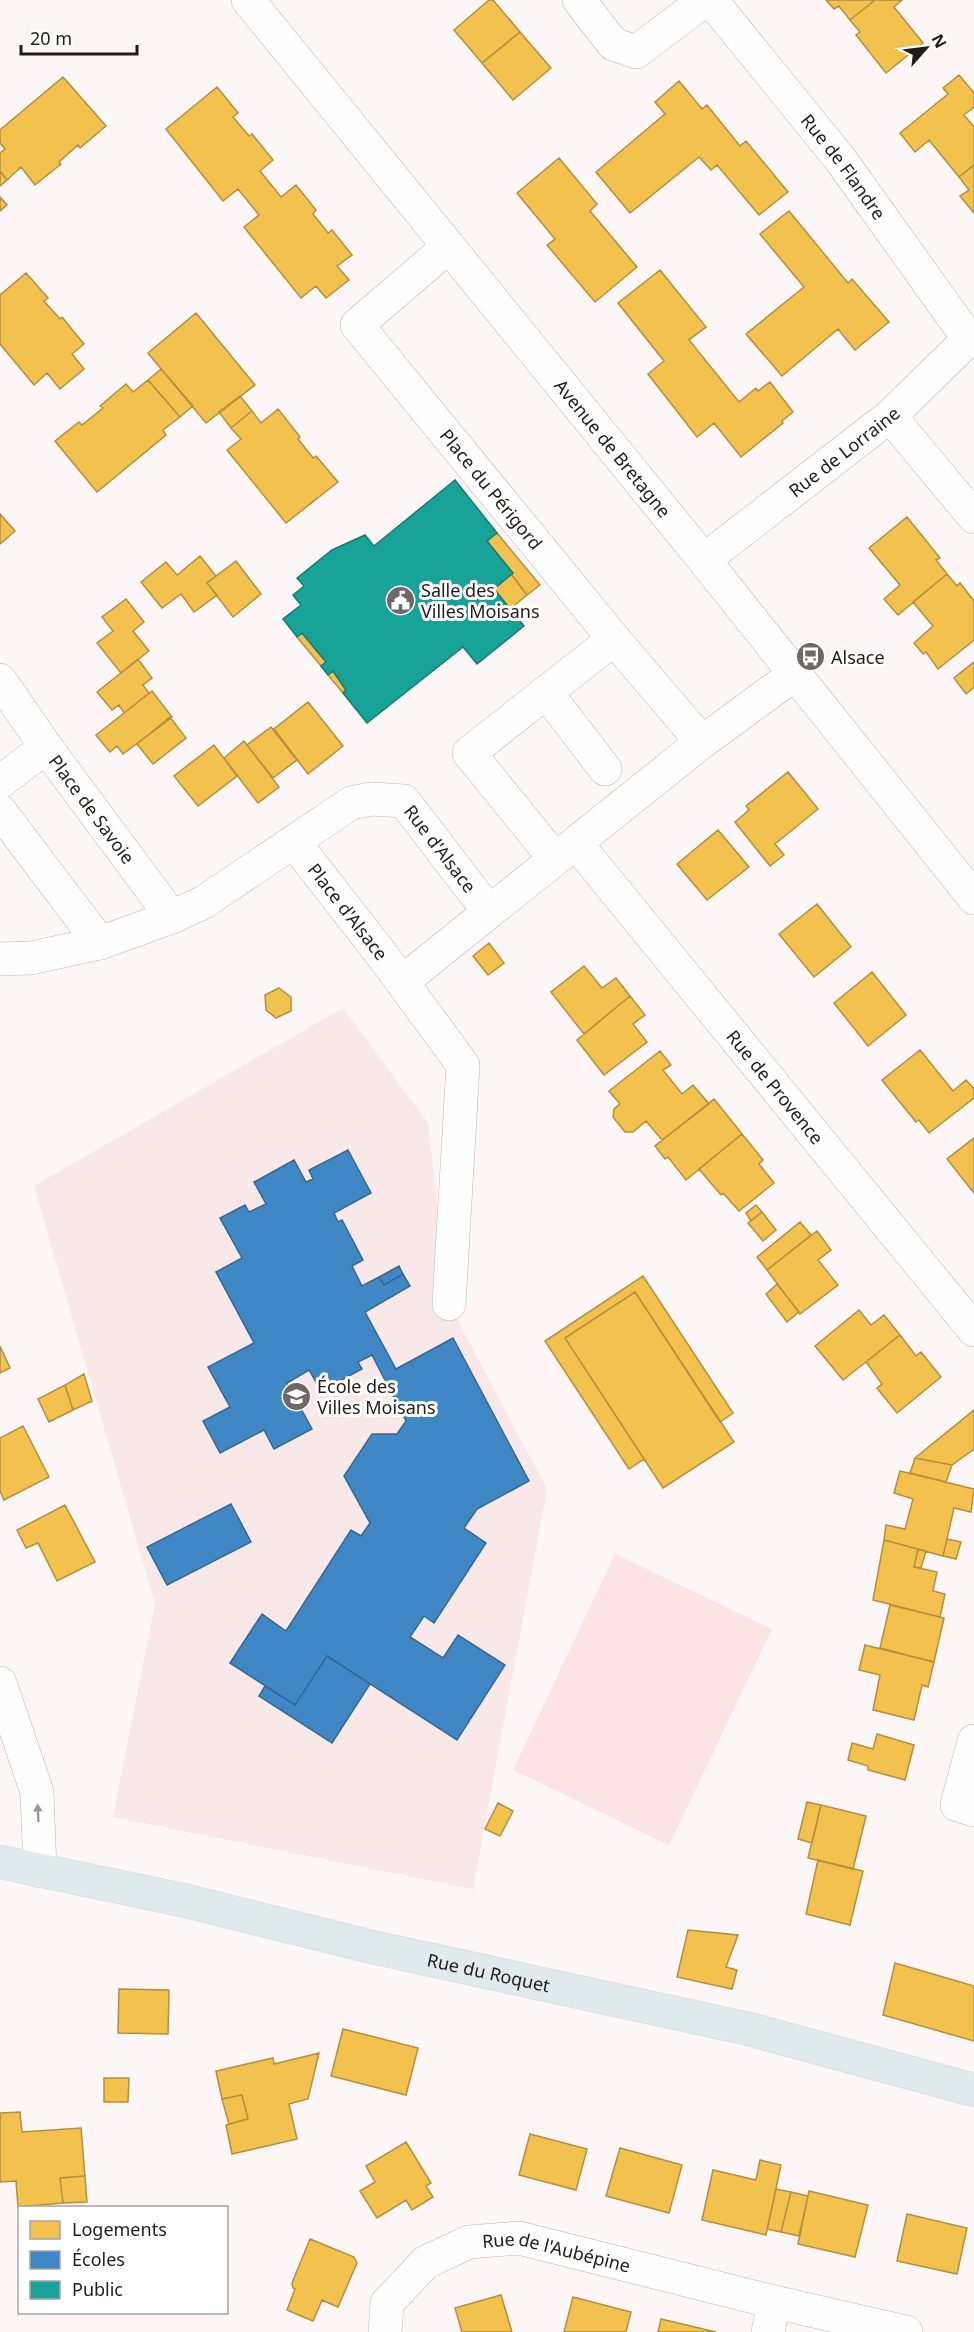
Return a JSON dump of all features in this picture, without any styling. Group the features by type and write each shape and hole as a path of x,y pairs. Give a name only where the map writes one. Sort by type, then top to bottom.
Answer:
{"main road":[{"name":"Rue du Roquet","path":"0,1862 187,1901 372,1947 749,2029 974,2090"}],"street":[{"name":"Avenue de Bretagne","path":"248,0 704,560 974,898"},
{"path":"579,0 613,44 636,52 705,0"},
{"name":"Rue de Flandre","path":"711,0 840,159 971,336"},
{"name":"Place du Périgord","path":"448,247 357,325 614,639 702,742"},
{"name":"Rue de Lorraine","path":"704,560 890,416 971,336"},
{"path":"890,416 974,517"},
{"path":"605,769 546,692 614,639"},
{"path":"402,982 702,742 795,674"},
{"path":"0,680 46,747"},
{"name":"Rue de Provence","path":"546,692 470,753 566,851 592,866 974,1330"},
{"name":"Place de Savoie","path":"0,782 46,747 172,917"},
{"name":"Rue d'Alsace","path":"0,959 31,958 100,943 172,917 204,902 351,803 371,799 404,801 489,912"},
{"path":"0,811 100,943"},
{"name":"Place d'Alsace","path":"294,842 463,1065 449,1304"},
{"path":"0,1683 37,1792 40,1871"},
{"path":"0,1753 12,1719"},
{"path":"974,1741 957,1805 974,1810"},
{"name":"Rue de l'Aubépine","path":"385,2332 387,2303 426,2262 469,2242 519,2238 771,2317 906,2332"}],"shaded area":[{"name":"École des Villes Moisans","path":"343,1008 428,1123 449,1304 547,1489 473,1889 113,1817 155,1604 34,1186"},
{"path":"615,1554 772,1629 669,1845 513,1770"}],"building: Logements":[{"path":"489,0 493,0 520,32 482,63 454,30"},
{"path":"826,0 875,0 850,20 839,6 834,9"},
{"path":"875,0 902,0 894,7 923,43 886,73 856,35 860,32 850,20"},
{"path":"520,32 551,68 513,100 482,63"},
{"path":"959,75 974,93 974,107 964,115 974,127 974,165 959,177 929,140 915,152 900,133 948,94 943,88"},
{"path":"63,77 106,126 80,148 78,145 59,162 61,164 35,185 21,167 7,180 0,171 0,153 5,149 0,143 0,130"},
{"path":"679,81 702,109 707,105 740,146 746,141 788,192 759,215 717,165 711,170 699,157 630,213 596,172 665,114 655,102"},
{"path":"217,87 238,113 233,117 249,136 252,134 273,160 260,171 281,197 296,185 316,210 313,214 328,233 332,230 352,255 337,266 349,280 326,298 316,286 301,298 244,227 259,215 238,189 223,201 166,129"},
{"path":"559,158 597,204 590,211 637,267 595,302 547,245 555,239 517,193"},
{"path":"974,165 974,213 960,196 969,190 959,177"},
{"path":"0,171 7,180 0,186"},
{"path":"0,197 7,205 0,211"},
{"path":"789,211 848,283 852,279 889,322 855,350 838,329 782,376 746,334 804,287 760,234"},
{"path":"660,270 706,327 689,340 739,402 756,388 758,391 770,382 793,412 741,457 714,423 697,437 648,374 664,361 618,303"},
{"path":"26,273 48,298 44,301 60,319 62,317 84,344 72,354 84,369 60,389 47,373 34,385 0,344 0,295"},
{"path":"196,313 255,385 206,423 148,353"},
{"path":"161,369 193,406 180,417 148,380"},
{"path":"148,380 180,417 163,430 166,435 97,492 55,441 79,422 82,425 103,408 100,406 126,384 133,392"},
{"path":"240,396 252,411 231,428 219,412"},
{"path":"278,409 313,458 316,456 338,482 286,523 227,450 241,439 231,428 252,411 261,423"},
{"path":"0,514 15,531 0,544"},
{"path":"907,517 940,558 936,560 947,574 898,615 884,599 900,585 869,548"},
{"path":"497,533 540,585 527,595 487,541"},
{"path":"200,556 216,576 207,583 217,595 194,612 181,594 162,608 141,582 166,562 177,575"},
{"path":"236,561 261,594 233,617 207,583"},
{"path":"511,574 527,595 510,609 494,589"},
{"path":"947,574 957,586 960,583 974,601 974,640 938,669 926,652 923,654 914,643 933,626 913,602"},
{"path":"126,599 144,622 133,631 149,651 121,673 97,643 113,631 102,617"},
{"path":"302,633 326,662 321,666 297,637"},
{"path":"138,659 152,678 143,685 149,693 124,713 119,705 112,710 97,692"},
{"path":"974,662 974,687 966,694 954,678"},
{"path":"333,671 346,690 343,693 328,675"},
{"path":"152,691 172,717 123,754 117,746 110,752 96,735"},
{"path":"308,702 343,746 308,774 274,729"},
{"path":"170,717 186,738 153,764 137,744"},
{"path":"271,727 297,760 273,778 247,745"},
{"path":"244,741 279,787 258,803 224,758"},
{"path":"214,745 237,776 198,806 174,776"},
{"path":"788,772 818,809 775,844 784,855 770,866 735,822 749,810 746,806"},
{"path":"718,830 749,867 707,900 677,864"},
{"path":"817,904 851,947 814,977 779,934"},
{"path":"489,943 504,963 488,975 473,956"},
{"path":"584,966 602,988 616,978 630,996 584,1034 551,992"},
{"path":"872,972 906,1015 868,1046 834,1003"},
{"path":"279,988 291,997 291,1011 276,1018 266,1010 265,995"},
{"path":"630,996 645,1015 633,1024 647,1042 604,1075 577,1040"},
{"path":"920,1050 953,1091 966,1080 974,1089 974,1098 929,1133 919,1120 916,1122 882,1080"},
{"path":"660,1051 671,1065 663,1070 682,1094 693,1085 709,1104 662,1140 646,1121 633,1132 625,1132 613,1117 614,1109 620,1104 609,1091"},
{"path":"714,1099 742,1134 686,1180 668,1157 665,1159 655,1146"},
{"path":"742,1134 763,1160 759,1164 774,1183 739,1211 723,1193 721,1195 699,1169"},
{"path":"974,1138 974,1193 947,1159"},
{"path":"756,1205 762,1212 751,1221 746,1213"},
{"path":"762,1212 776,1230 763,1241 748,1223"},
{"path":"800,1222 811,1235 767,1270 757,1257"},
{"path":"817,1231 831,1250 818,1260 838,1285 800,1314 767,1270"},
{"path":"643,1276 733,1413 720,1422 635,1292 565,1338 644,1459 629,1469 545,1341"},
{"path":"777,1284 799,1312 787,1322 766,1294"},
{"path":"635,1292 734,1442 663,1488 565,1338"},
{"path":"859,1310 871,1325 884,1315 900,1335 843,1380 815,1346"},
{"path":"900,1335 916,1356 921,1352 941,1377 897,1413 877,1388 882,1384 866,1362"},
{"path":"0,1346 10,1368 0,1373"},
{"path":"84,1374 92,1401 73,1410 65,1385"},
{"path":"65,1385 73,1410 49,1422 38,1399"},
{"path":"974,1410 974,1449 952,1465 915,1458"},
{"path":"23,1426 49,1477 4,1500 0,1491 0,1438"},
{"path":"915,1458 952,1465 946,1482 910,1473"},
{"path":"900,1471 974,1489 971,1512 954,1508 943,1556 884,1540 886,1525 905,1529 913,1499 894,1493"},
{"path":"65,1505 95,1562 57,1581 38,1543 26,1548 17,1530"},
{"path":"947,1539 961,1542 956,1559 943,1556"},
{"path":"884,1540 918,1549 914,1567 937,1572 933,1591 945,1594 940,1617 873,1600"},
{"path":"918,1549 926,1551 921,1568 914,1567"},
{"path":"890,1605 944,1618 934,1662 880,1648"},
{"path":"865,1645 934,1662 928,1687 922,1685 914,1720 873,1710 880,1675 859,1670"},
{"path":"877,1734 914,1745 905,1780 868,1770 868,1766 848,1760 852,1743 873,1749"},
{"path":"807,1802 821,1805 812,1843 798,1839"},
{"path":"498,1803 513,1811 500,1836 485,1829"},
{"path":"821,1805 866,1816 853,1869 808,1858"},
{"path":"818,1860 863,1871 850,1925 806,1914"},
{"path":"688,1930 738,1935 726,1967 737,1970 732,1989 677,1977"},
{"path":"895,1963 974,1986 974,2041 883,2015"},
{"path":"119,1989 169,1990 168,2034 118,2033"},
{"path":"343,2029 418,2048 406,2095 331,2076"},
{"path":"319,2053 308,2099 289,2104 297,2139 232,2154 226,2125 248,2119 242,2095 222,2099 216,2071 273,2058 274,2064"},
{"path":"104,2078 129,2078 128,2102 104,2102"},
{"path":"242,2095 248,2119 229,2124 222,2099"},
{"path":"20,2112 22,2132 81,2128 85,2176 60,2178 63,2203 18,2207 16,2181 0,2182 0,2113"},
{"path":"530,2134 587,2149 576,2190 519,2175"},
{"path":"406,2142 431,2183 426,2186 433,2197 412,2210 406,2200 377,2218 360,2191 375,2182 366,2166"},
{"path":"620,2148 682,2165 669,2213 606,2196"},
{"path":"760,2160 781,2165 766,2235 702,2220 713,2170 756,2180"},
{"path":"85,2176 87,2202 63,2203 60,2178"},
{"path":"776,2189 791,2192 781,2232 767,2229"},
{"path":"809,2191 868,2205 855,2257 798,2244"},
{"path":"791,2192 808,2196 799,2236 781,2232"},
{"path":"907,2214 967,2228 957,2274 897,2261"},
{"path":"310,2239 354,2257 357,2263 338,2307 322,2300 313,2321 287,2310 295,2289 292,2283"},
{"path":"501,2295 512,2332 462,2332 455,2308"},
{"path":"573,2297 631,2312 626,2332 564,2332"},
{"path":"661,2319 716,2332 658,2332"}],"building: Écoles":[{"path":"348,1150 371,1193 334,1213 338,1222 342,1220 363,1260 352,1266 362,1286 379,1277 384,1285 403,1274 410,1286 365,1312 396,1369 453,1338 529,1481 477,1509 464,1528 486,1543 434,1623 424,1616 410,1637 443,1658 458,1635 505,1665 457,1740 327,1656 295,1705 230,1663 262,1614 286,1631 351,1530 361,1536 370,1523 344,1476 372,1434 397,1434 406,1421 372,1355 358,1362 362,1369 321,1391 309,1370 287,1383 312,1429 274,1449 264,1430 220,1453 203,1421 230,1407 208,1367 254,1343 216,1272 242,1258 220,1218 245,1205 249,1212 266,1204 254,1182 294,1160 306,1182 313,1179 309,1170"},
{"path":"399,1266 403,1274 384,1285 379,1277"},
{"path":"231,1504 251,1542 167,1585 147,1547"},
{"path":"327,1656 370,1684 332,1743 259,1696 265,1686 295,1705"}],"building: Public":[{"name":"Salle des Villes Moisans","path":"455,480 497,533 487,541 513,573 494,589 524,626 477,664 463,647 367,723 343,693 346,690 333,671 328,675 321,666 326,662 302,633 297,637 283,619 301,605 293,595 304,586 297,578 332,550 365,535 374,546"}],"place":[{"name":"Salle des Villes Moisans","path":"400,600"},
{"name":"Alsace","path":"810,657"},
{"name":"École des Villes Moisans","path":"296,1396"}]}
